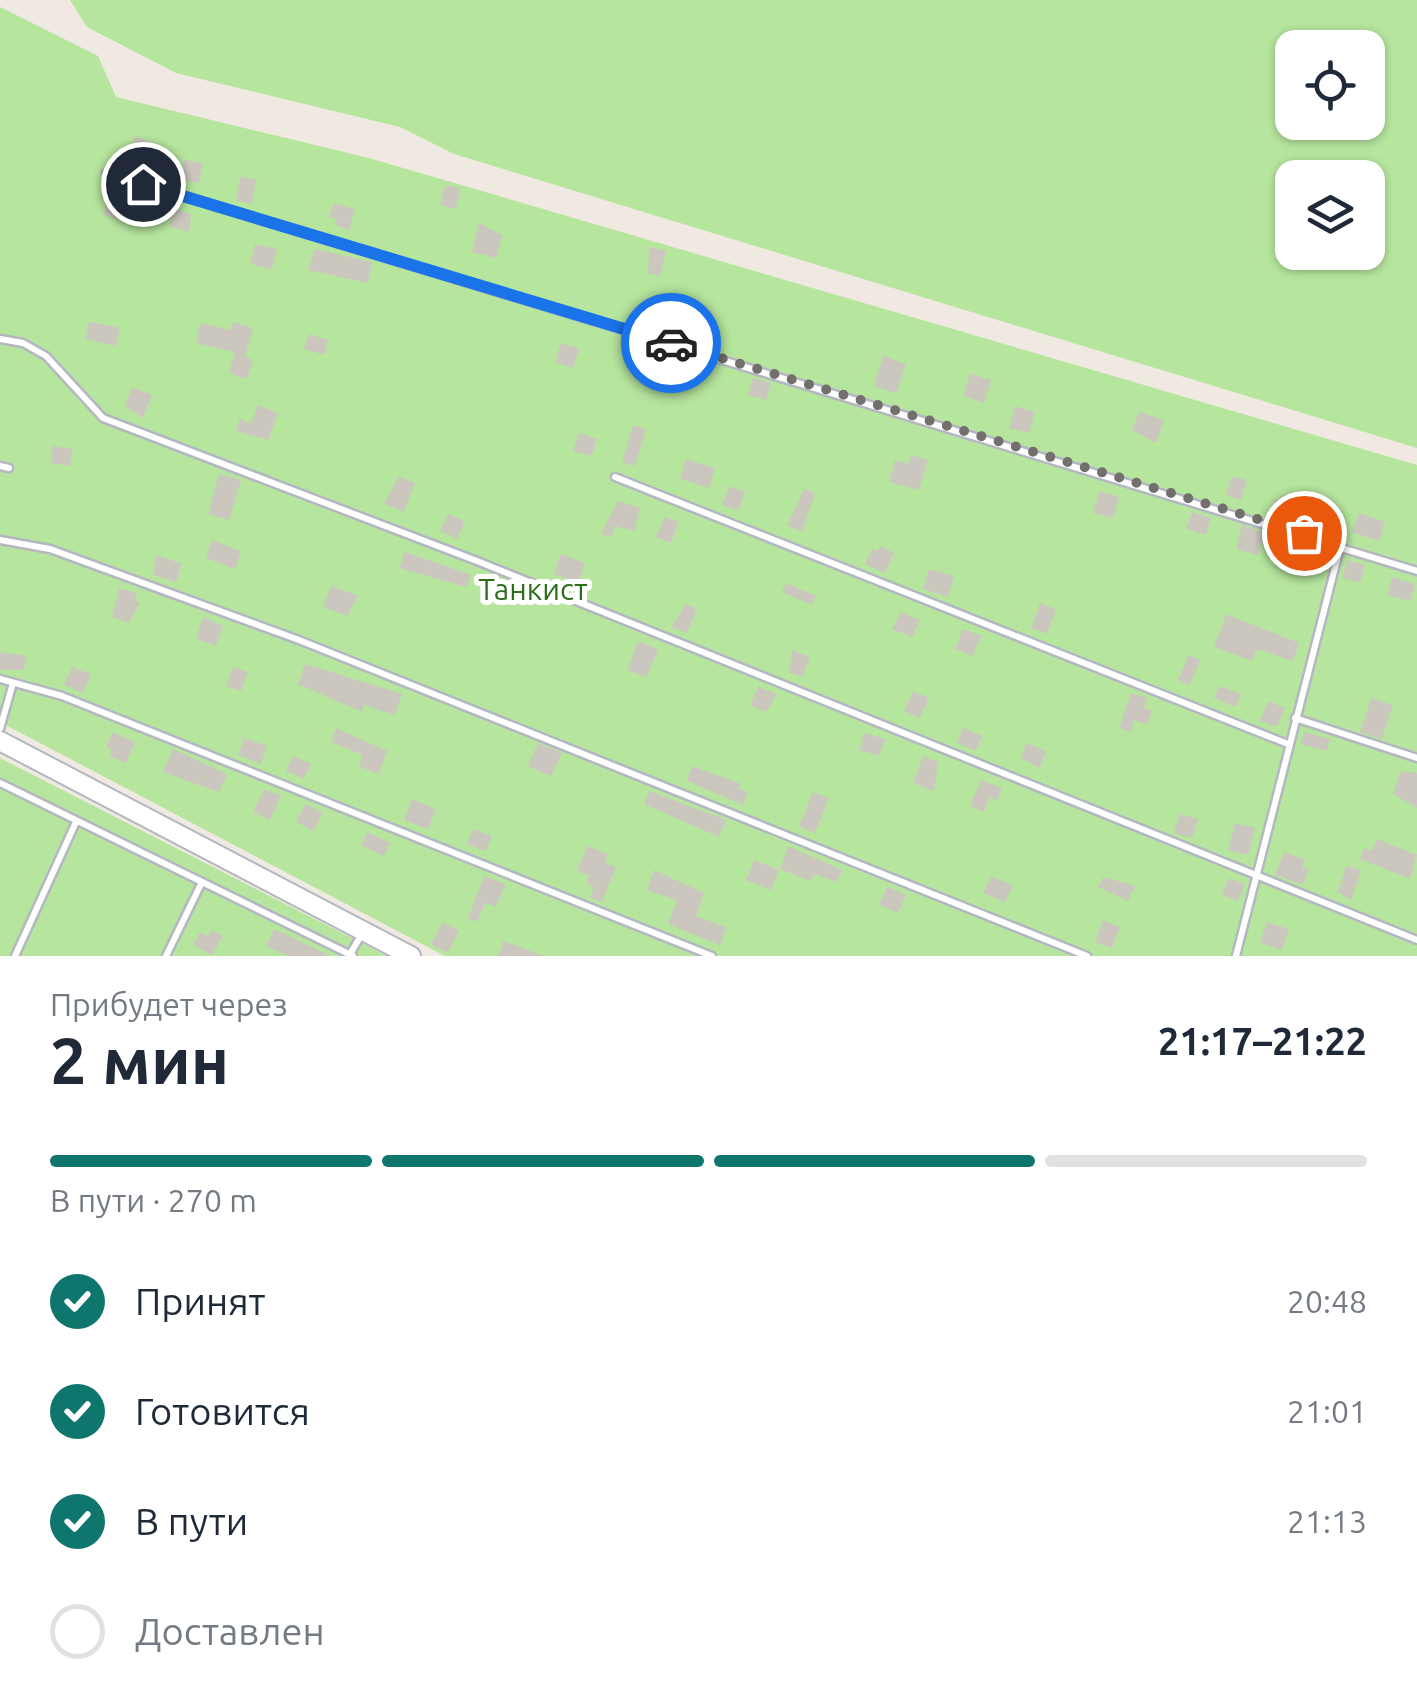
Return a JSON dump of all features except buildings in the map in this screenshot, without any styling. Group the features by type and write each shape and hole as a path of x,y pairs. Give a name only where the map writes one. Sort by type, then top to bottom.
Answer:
{"street":[{"path":"0,741 411,956"}],"lane":[{"path":"106,173 1341,544 1417,571"},
{"path":"0,339 23,343 46,356 103,418 478,561 1417,940"},
{"path":"615,477 1288,744"},
{"path":"0,540 50,549 299,640 1087,956"},
{"path":"1236,956 1341,544"},
{"path":"0,679 62,696 712,956"},
{"path":"0,729 13,683"},
{"path":"1296,718 1417,758"},
{"path":"0,783 350,955 364,932"},
{"path":"14,956 76,822"},
{"path":"166,956 201,884"}],"green space":[{"path":"70,0 1417,0 1417,448 454,154 400,127 176,73 87,27"},
{"name":"Танкист","path":"0,7 98,56 116,97 369,158 1417,465 1417,956 445,956 0,722"},
{"path":"0,758 387,956 0,956"}],"way so far":[{"path":"671,343 1304,533"}],"route":[{"path":"143,184 671,343"}]}
